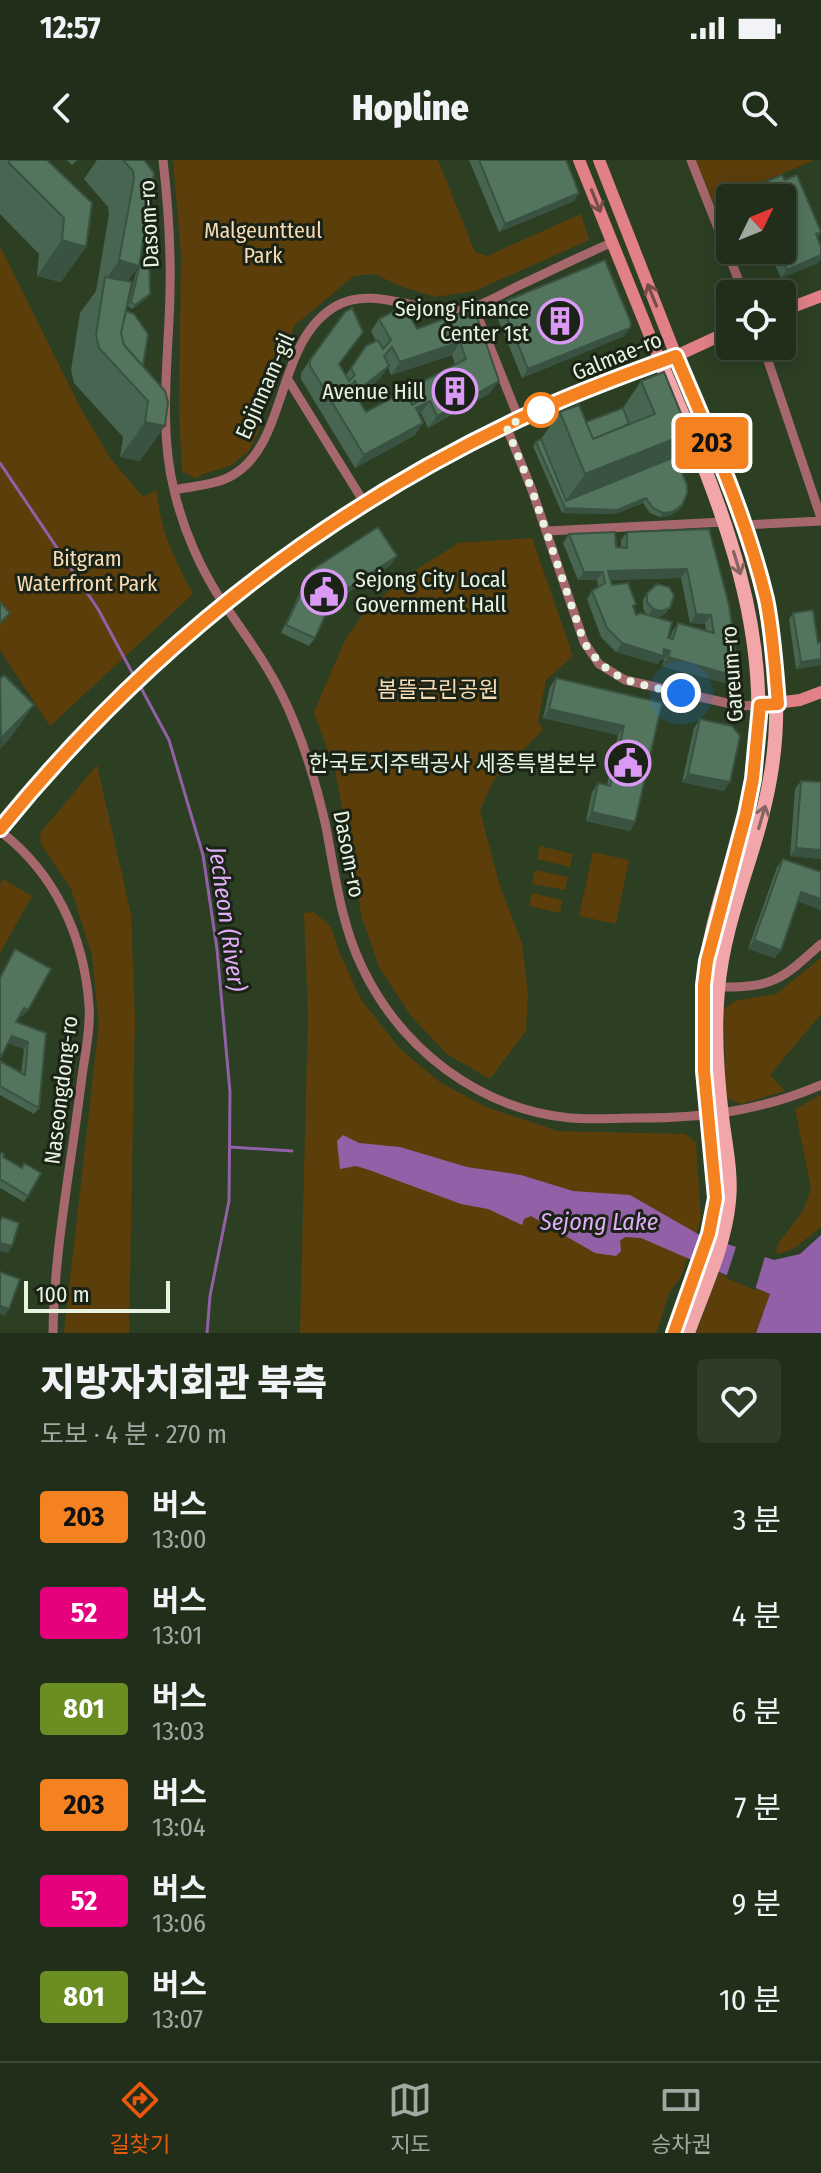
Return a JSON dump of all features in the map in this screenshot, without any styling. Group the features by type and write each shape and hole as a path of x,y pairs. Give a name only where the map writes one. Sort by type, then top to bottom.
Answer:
{"main road":[{"name":"Galmae-ro","path":"0,830 67,749 146,670 223,603 365,504 435,462 513,422 676,356"},
{"name":"Gareum-ro","path":"676,356 744,525 766,600 778,704 765,810 730,925 718,987 715,1114"},
{"name":"Gareum-ro","path":"660,361 724,522 749,605 759,680 760,705 753,779 715,923 704,985 704,1071 715,1114"},
{"path":"688,1333 702,1275 729,1199 715,1114"},
{"path":"674,1333 702,1275"}],"street":[{"name":"Dasom-ro","path":"163,160 168,202 170,288 167,446 174,490 207,576 265,661 293,719 318,790 343,914 375,993 413,1041 454,1076 496,1099 539,1112 569,1118 684,1118 760,1107 821,1085"},
{"name":"Gareum-ro","path":"579,160 660,361"},
{"name":"Gareum-ro","path":"599,160 676,356"},
{"path":"691,160 738,280"},
{"name":"Eojinnam-gil","path":"174,490 222,480 248,463 262,442 302,342 324,315 337,305 368,298 438,310 474,307 613,242"},
{"path":"796,306 821,296"},
{"path":"474,307 584,642 599,664 625,680 740,706 778,704 821,692"},
{"name":"Galmae-ro","path":"676,356 716,337"},
{"path":"744,525 821,520 768,360"},
{"path":"287,378 365,504"},
{"path":"547,531 724,522"},
{"name":"Naseongdong-ro","path":"0,830 34,861 59,896 83,965 89,1007 61,1235 53,1333"},
{"path":"718,987 751,987 773,982 790,972 821,944"}],"green space":[{"name":"Malgeuntteul Park","path":"173,160 438,160 475,252 487,256 581,214 589,240 475,291 435,297 374,274 354,276 295,325 272,378 258,432 249,451 230,466 196,479 182,471 179,410 181,253"},
{"path":"696,160 815,160 757,184 716,184 716,201 713,202"},
{"name":"Bitgram Waterfront Park","path":"0,246 80,407 110,458 143,497 157,490 169,544 193,594 50,726 0,650"},
{"name":"봄뜰근린공원","path":"532,538 573,656 546,680 538,721 543,730 494,779 480,811 499,883 522,944 528,993 526,1031 490,1079 447,1054 411,1016 379,967 362,918 335,770 314,712 345,640 368,607 413,572 458,543"},
{"path":"97,765 131,914 135,1018 129,1333 64,1333 99,1023 92,955 71,889 41,844 40,833"},
{"path":"540,846 573,854 570,867 537,859"},
{"path":"593,852 629,860 616,924 579,916"},
{"path":"535,870 568,877 565,890 532,884"},
{"path":"3,879 32,896 0,953 0,885"},
{"path":"532,893 562,900 560,913 529,906"},
{"path":"314,912 331,927 360,998 399,1048 441,1083 486,1107 558,1131 685,1134 696,1142 701,1219 681,1277 670,1291 656,1333 300,1333 308,1015 304,913"},
{"path":"821,958 821,1014 770,1075 785,1091 741,1104 726,1097 724,1009 735,1001 776,994"},
{"path":"821,1095 821,1227 795,1248 779,1254 776,1252 779,1242 803,1211 811,1188 795,1109"},
{"path":"719,1273 770,1294 756,1333 696,1333"}],"water":[{"name":"Sejong Lake","path":"343,1135 359,1143 400,1147 467,1167 521,1175 573,1191 630,1195 698,1234 774,1260 800,1254 821,1235 821,1333 756,1333 770,1294 641,1238 625,1237 620,1241 621,1251 616,1256 595,1253 531,1216 524,1219 522,1225 488,1209 461,1204 356,1166 340,1169 337,1141"}],"pier":[{"path":"737,1244 766,1253 755,1290 726,1278"}],"building":[{"path":"9,160 47,160 92,203 86,247 62,240 64,218"},
{"path":"123,160 144,160 154,173 139,266 119,260 134,179 133,171"},
{"path":"479,160 566,160 579,193 505,224"},
{"path":"782,175 785,180 797,175 821,232 816,234 821,255 787,270 784,264 796,264 796,184 760,184"},
{"path":"149,251 150,294 135,305 131,302 139,268"},
{"name":"Sejong Finance Center 1st","path":"605,260 631,323 630,328 528,369 501,303"},
{"path":"105,277 132,282 121,333 124,345 165,391 168,402 165,426 145,422 148,401 99,348 96,335"},
{"name":"Avenue Hill","path":"404,306 417,329 468,310 470,313 475,311 499,381 437,416 430,401 416,408 423,423 364,455 310,366 310,360 345,312 352,308 363,332 339,364 349,381 355,375 351,368 366,346 378,340 383,349 391,340 379,319","holes":["460,342 466,359 418,384 425,398 412,405 405,391 366,412 350,386 355,381 358,387 362,387 389,366 384,356 392,347 400,362"]},
{"path":"126,311 134,314 148,334 143,366 124,345 121,333"},
{"path":"664,372 689,433 585,474 560,412 579,405 593,439 655,414 641,381"},
{"path":"623,408 629,424 593,439 586,422"},
{"path":"541,439 566,501 670,459 674,453 687,485 687,494 682,505 672,512 663,513 653,508 646,498 617,510 565,508 536,442"},
{"name":"Sejong City Local Government Hall","path":"378,527 397,556 333,598 315,638 286,625 312,570"},
{"path":"709,529 729,605 738,671 731,670 731,675 668,657 670,651 664,649 663,656 622,643 607,628 592,591 605,583 603,572 584,572 569,534 615,532 616,547 627,548 627,532","holes":["687,569 696,614 711,615 714,633 678,623 673,639 668,638 672,622 641,613 636,615 633,606 636,604 628,583 612,585 608,571"]},
{"path":"657,584 669,587 674,595 670,608 662,611 653,609 647,602 647,593"},
{"path":"0,602 10,613 0,623"},
{"path":"813,610 818,643 821,642 821,659 801,662 793,613"},
{"path":"4,675 34,705 1,738 0,679"},
{"name":"한국토지주택공사 세종특별본부","path":"556,678 662,703 635,822 592,812 598,783 610,786 624,726 549,709"},
{"path":"700,719 732,726 740,736 730,782 688,774"},
{"path":"801,781 821,782 821,850 796,848"},
{"path":"783,859 821,872 821,899 801,892 781,950 754,940"},
{"path":"15,949 51,969 28,1010 24,1008 16,1022 46,1033 39,1108 0,1086 0,1061 25,1075 28,1042 12,1036 0,1058 0,978"},
{"path":"0,1152 22,1168 24,1163 41,1173 28,1196 0,1179"},
{"path":"2,1217 19,1223 12,1246 0,1243"},
{"path":"0,1272 20,1279 9,1309 0,1306"}],"waterway":[{"name":"Jecheon (River)","path":"0,463 98,609 134,676"},
{"name":"Jecheon (River)","path":"140,686 169,740 203,855 217,949 230,1092 229,1201 210,1296 207,1333"},
{"path":"230,1147 292,1151"}],"bus line":[{"name":"203","path":"0,829 67,749 146,670 223,603 331,525 412,475 519,419 676,356 744,525 757,567 771,630 778,704 760,705 753,779 746,814 707,961 703,1018 704,1071 716,1198 709,1234 674,1333"}],"place":[{"name":"Sejong Finance Center 1st","path":"560,321"},
{"name":"Avenue Hill","path":"455,391"},
{"name":"Sejong City Local Government Hall","path":"324,592"},
{"name":"한국토지주택공사 세종특별본부","path":"628,763"}],"route":[{"path":"541,410 548,407 506,426 532,490 584,642 599,664 625,680 681,693"}]}
